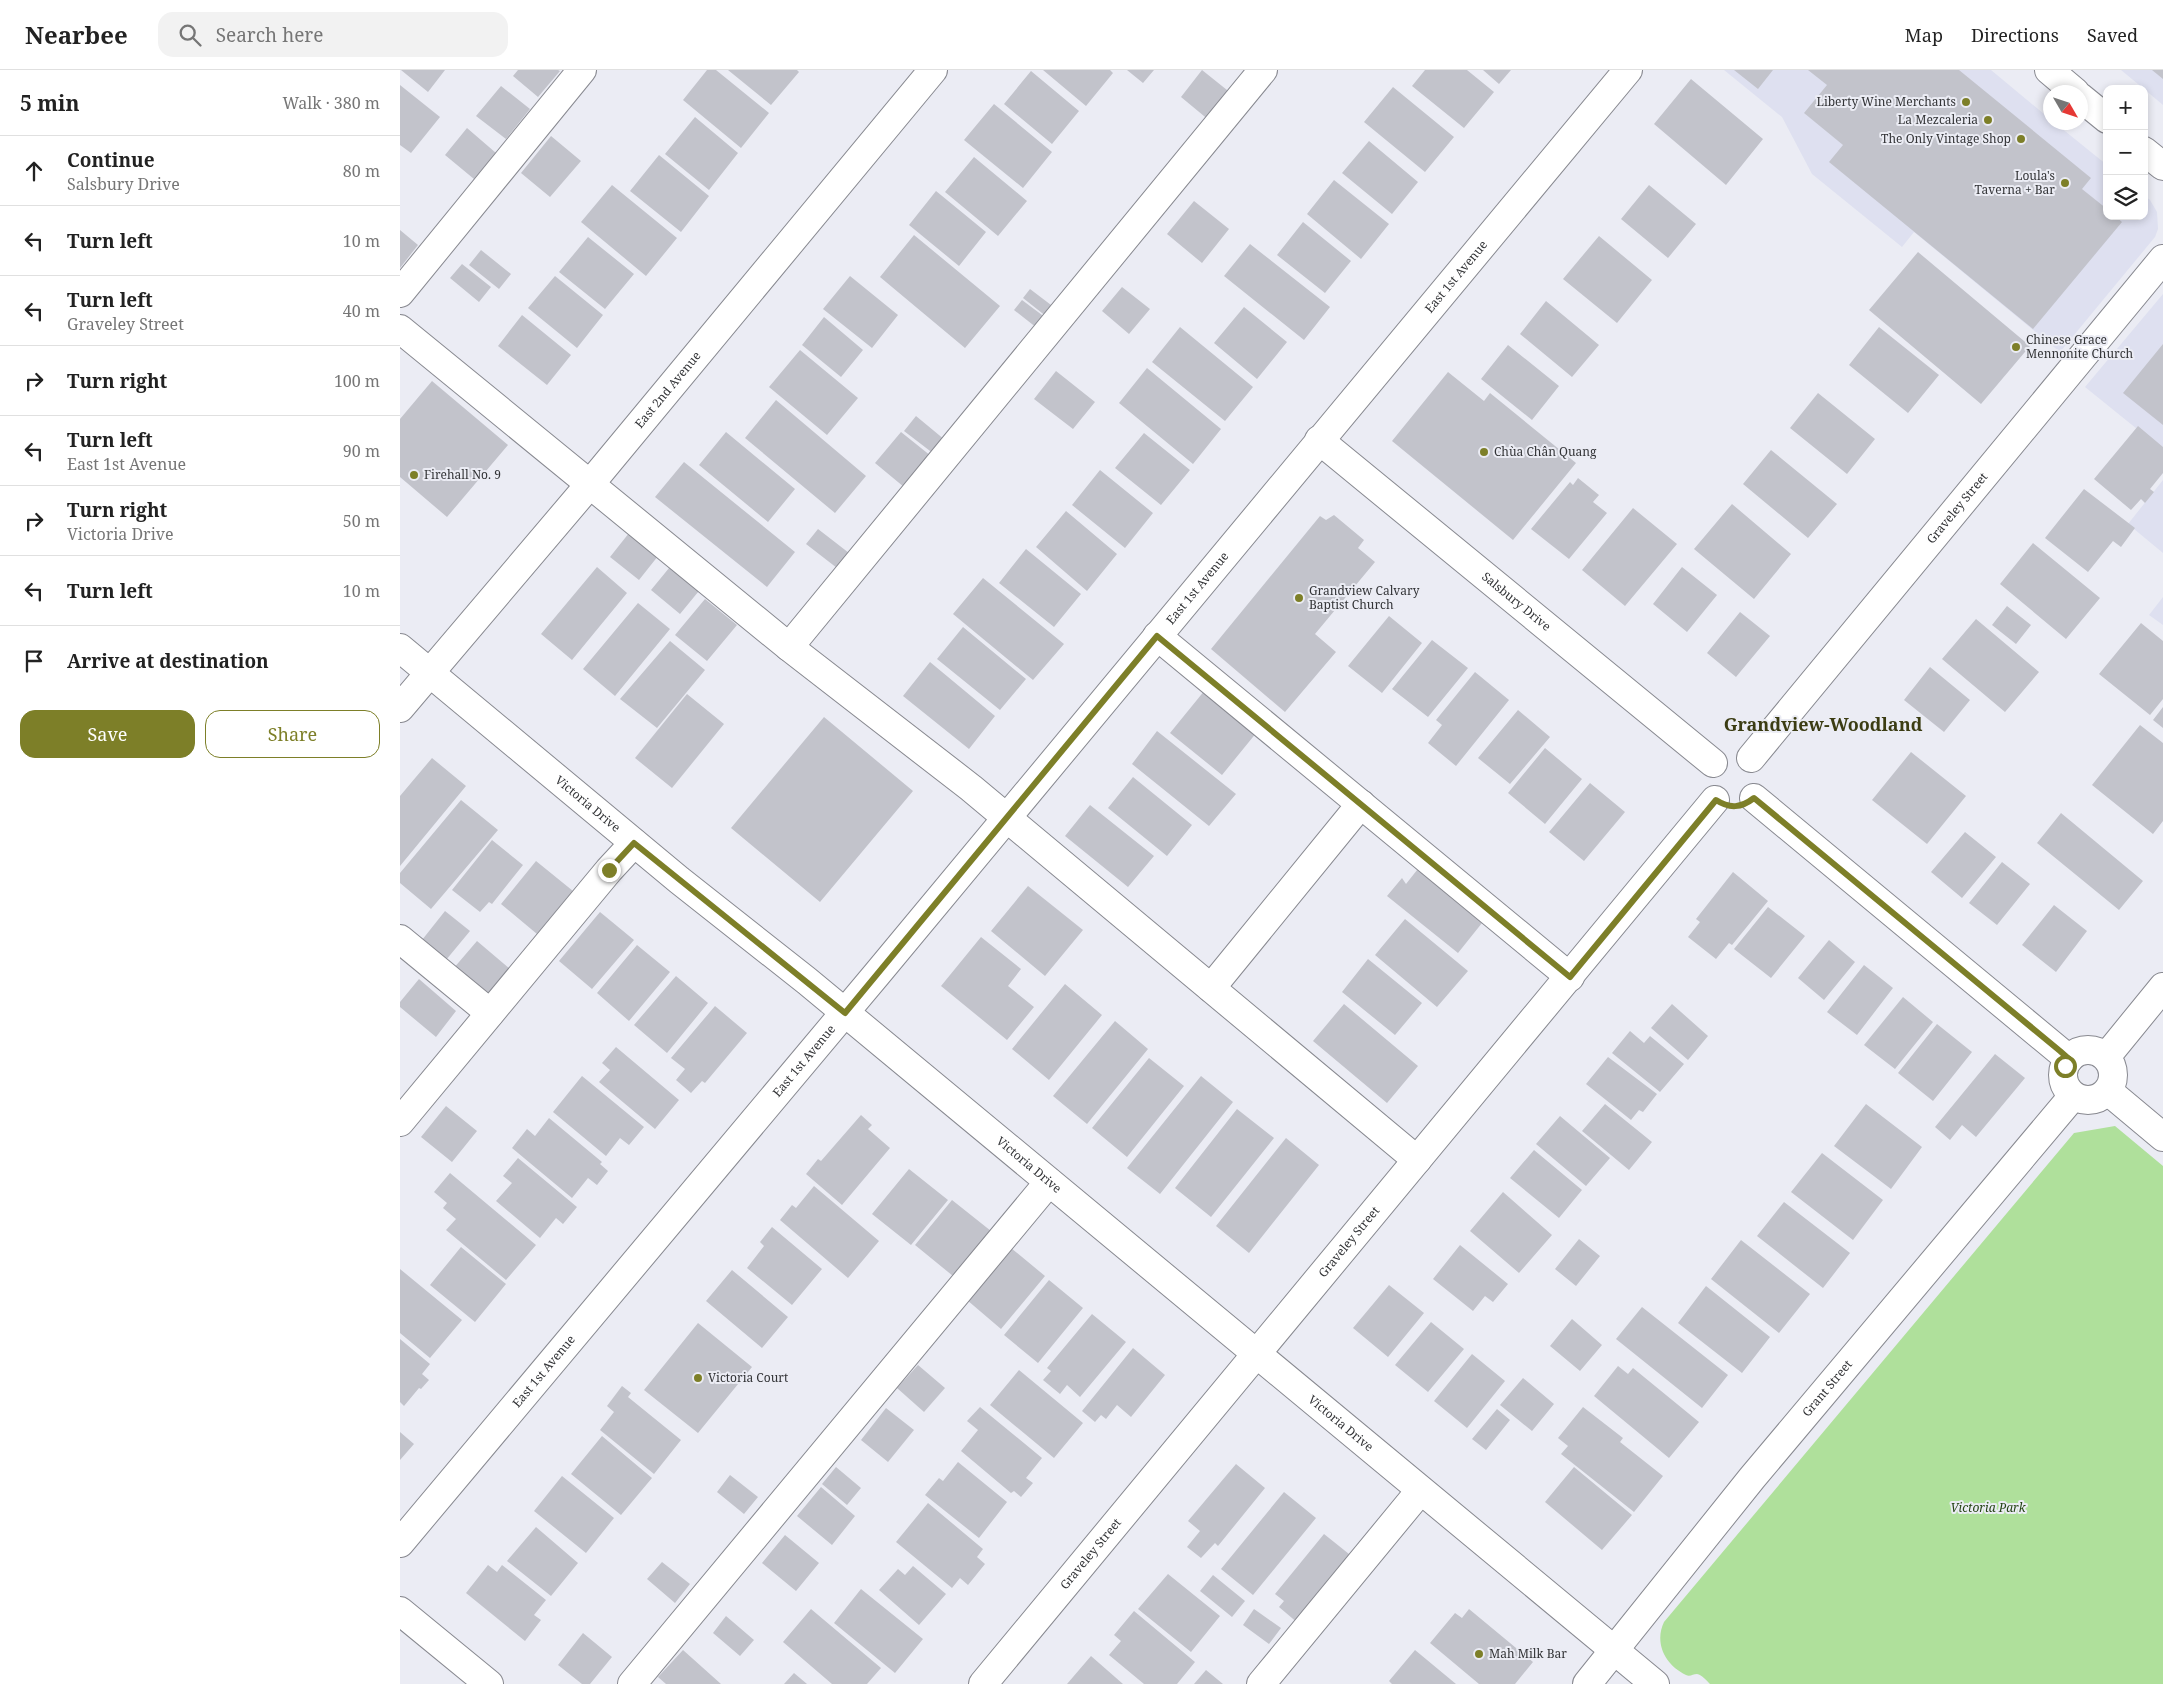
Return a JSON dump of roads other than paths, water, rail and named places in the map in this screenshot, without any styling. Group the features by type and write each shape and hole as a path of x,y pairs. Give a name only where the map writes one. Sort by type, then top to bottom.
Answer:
{"street":[{"path":"400,293 582,70"},
{"name":"East 2nd Avenue","path":"400,708 590,484 933,70"},
{"path":"789,647 1263,70"},
{"name":"East 1st Avenue","path":"400,1543 845,1013 1628,70"},
{"path":"2049,70 2067,85"},
{"path":"2088,104 2103,116"},
{"path":"2148,154 2163,166"},
{"name":"Graveley Street","path":"1751,758 2163,259"},
{"path":"400,329 789,647 971,788 1416,1160"},
{"name":"Salsbury Drive","path":"1320,440 1712,763"},
{"path":"1157,636 1570,977"},
{"name":"Victoria Drive","path":"400,648 430,671 634,843 845,1013 1655,1684"},
{"path":"1735,752 1751,758 1757,764 1761,773 1760,790 1754,798 1740,806 1723,805 1710,794 1707,778 1712,763 1726,754 1735,752"},
{"path":"1754,798 2069,1059"},
{"name":"Graveley Street","path":"983,1684 1716,800"},
{"path":"1211,988 1361,804"},
{"path":"400,1122 609,870 634,843"},
{"path":"400,939 490,1013"},
{"path":"2106,1057 2163,987"},
{"path":"2083,1050 2099,1052 2106,1057 2113,1070 2112,1085 2108,1091 2095,1100 2079,1100 2072,1096 2067,1090 2063,1074 2069,1059 2083,1050"},
{"path":"2108,1091 2163,1137"},
{"name":"Grant Street","path":"1587,1684 1758,1470 2072,1096"},
{"path":"632,1684 1049,1182"},
{"path":"1262,1684 1420,1491"},
{"path":"400,1611 489,1684"}],"place":[{"name":"Liberty Wine Merchants","path":"1966,102"},
{"name":"La Mezcaleria","path":"1988,120"},
{"name":"The Only Vintage Shop","path":"2021,139"},
{"name":"Loula's Taverna + Bar","path":"2065,183"},
{"name":"Chinese Grace Mennonite Church","path":"2016,347"},
{"name":"Chùa Chân Quang","path":"1484,452"},
{"name":"Firehall No. 9","path":"414,475"},
{"name":"Grandview Calvary Baptist Church","path":"1299,598"},
{"name":"Victoria Court","path":"698,1378"},
{"name":"Mah Milk Bar","path":"1479,1654"}],"district":[{"name":"Grandview-Woodland","path":"1823,725"}],"park label":[{"name":"Victoria Park","path":"1988,1508"}]}
